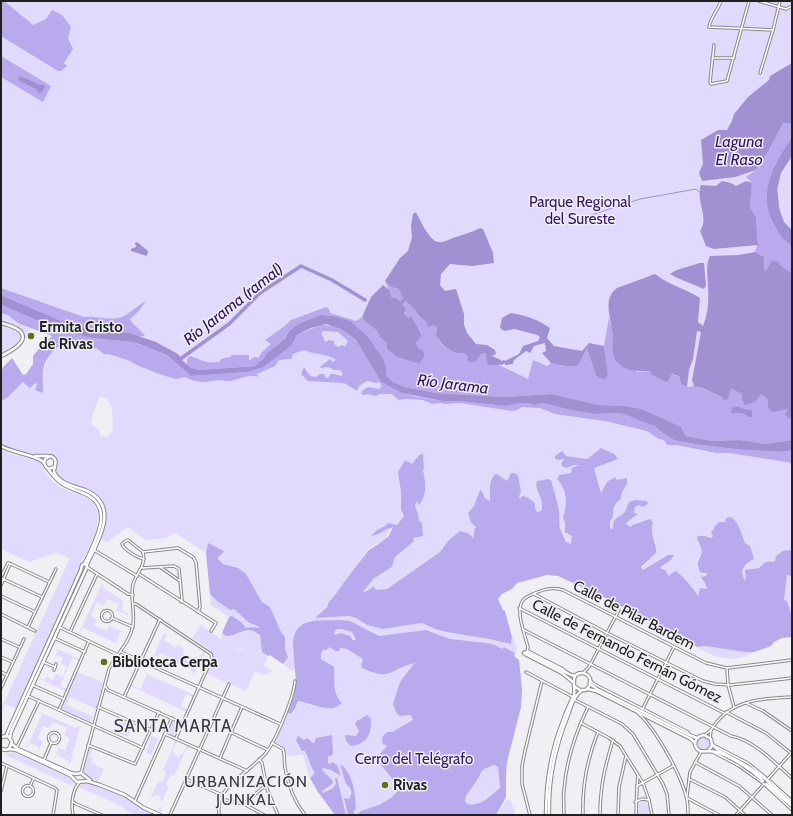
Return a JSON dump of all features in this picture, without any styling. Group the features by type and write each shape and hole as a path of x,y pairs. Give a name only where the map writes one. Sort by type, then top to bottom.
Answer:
{"street":[{"path":"721,1 709,24 709,27 773,30"},
{"path":"714,45 711,84 727,81 749,1"},
{"path":"759,1 786,9 792,6"},
{"path":"760,73 780,1"},
{"path":"712,58 734,58"},
{"path":"1,323 18,329 23,337 16,347 1,356"},
{"path":"1,446 39,458 44,462 45,466 61,484 84,493 92,498 97,504 101,512 102,519 99,533 86,560 86,566"},
{"path":"29,456 53,457 56,460 54,472 59,479 67,484 89,492 101,504 104,515 105,522 101,534 11,732 10,738 12,744 16,748 76,774 81,773"},
{"path":"44,462 48,456"},
{"path":"48,468 54,467"},
{"path":"81,773 109,669 128,641 132,627 133,584 142,568 144,559 143,552 128,540 122,544 123,547 144,559"},
{"path":"143,552 178,548 195,558 200,607 198,612"},
{"path":"94,550 137,576"},
{"path":"1,584 2,578 11,564 49,582"},
{"path":"6,736 82,568 86,566"},
{"path":"86,566 128,594 133,595"},
{"path":"142,568 176,566 179,569 181,602"},
{"path":"160,567 180,581"},
{"path":"28,627 56,569"},
{"path":"70,632 97,574"},
{"path":"138,574 216,623 211,631"},
{"path":"2,578 42,597"},
{"name":"Calle de Pilar Bardem","path":"519,608 525,598 548,588 559,589 706,663 727,668 792,660"},
{"path":"534,594 666,663 704,681 728,685 792,678"},
{"path":"1,596 35,612"},
{"path":"133,604 136,604 210,652 212,658 176,738"},
{"path":"519,608 527,652 524,654 562,673 573,682 574,686 573,698 560,737 552,768 549,788 548,815"},
{"name":"Calle de Fernando Fernán Gómez","path":"519,608 766,733 792,753"},
{"path":"112,618 112,613 109,610 104,611 102,614 102,618 105,620 110,620 112,618 132,627"},
{"path":"527,652 569,674 576,676 583,673 591,664 619,610"},
{"path":"1,614 35,631"},
{"path":"124,697 160,619"},
{"path":"59,627 118,655"},
{"path":"524,630 750,744 766,754 792,778"},
{"path":"54,638 84,652"},
{"path":"1,639 20,648"},
{"path":"1,688 24,639"},
{"path":"59,710 89,641"},
{"path":"642,710 674,647"},
{"path":"121,652 280,724"},
{"path":"1,657 13,663"},
{"path":"43,662 55,667"},
{"path":"54,670 56,664"},
{"path":"589,667 589,676 594,687 642,710 690,736 697,738 710,730 725,712 734,707 751,701 792,697"},
{"path":"727,668 728,685 734,707"},
{"path":"1,672 7,675"},
{"path":"526,672 588,707 622,724 630,730 658,774 667,794 669,815"},
{"path":"583,673 589,676"},
{"path":"573,682 576,676"},
{"path":"219,815 220,798 225,790 268,750 293,696 295,681"},
{"path":"530,815 522,784 522,766 524,751 542,681"},
{"path":"587,689 591,682"},
{"path":"170,815 229,684"},
{"path":"32,685 64,699"},
{"path":"105,686 108,690 182,723"},
{"path":"574,686 581,691"},
{"path":"573,698 581,691 587,689 596,691 637,711 691,739 695,743 696,748 701,752 717,752 740,764 765,782 792,810"},
{"path":"103,691 108,690"},
{"path":"28,696 143,748"},
{"path":"16,748 39,701"},
{"path":"751,701 751,706"},
{"path":"751,701 754,707"},
{"path":"744,703 780,722 792,731"},
{"path":"98,707 151,730"},
{"path":"220,758 242,707"},
{"path":"564,815 564,791 573,744 588,707"},
{"path":"637,711 653,730 674,766 680,777 687,798 719,815"},
{"path":"88,745 135,764 158,712"},
{"path":"135,801 172,718"},
{"path":"581,723 613,740 620,746 643,783 652,815"},
{"path":"710,730 710,738 713,745 718,750 747,766 792,804"},
{"path":"583,815 582,794 592,748 598,732"},
{"path":"51,733 57,734 59,736 59,740 57,743 51,744 48,740 49,736 51,733"},
{"path":"231,733 268,750"},
{"path":"165,734 247,771"},
{"path":"704,735 710,738"},
{"path":"1,737 6,736 10,738"},
{"path":"695,743 697,738"},
{"path":"600,815 602,777 613,740"},
{"path":"272,742 283,749 285,766 293,796 305,815"},
{"path":"9,749 12,744"},
{"path":"44,760 51,744"},
{"path":"710,751 713,745"},
{"path":"2,751 9,749 17,751 74,778 75,781 79,783"},
{"path":"688,815 687,790 689,779 695,762 701,752"},
{"path":"736,815 792,753"},
{"path":"618,815 618,787 626,756"},
{"path":"259,759 262,763 266,785 278,815"},
{"path":"695,762 729,780 752,797 772,815"},
{"path":"1,763 57,789 53,815"},
{"path":"1,791 7,766"},
{"path":"637,786 674,766"},
{"path":"81,773 84,776 125,795 144,808 160,815"},
{"path":"74,778 76,774"},
{"path":"83,781 84,776"},
{"path":"636,815 638,776"},
{"path":"30,786 34,778"},
{"path":"186,779 222,795"},
{"path":"689,779 725,797 745,815"},
{"path":"73,815 73,801 76,786 83,781 100,784"},
{"path":"244,804 266,785"},
{"path":"25,786 30,786 33,788 33,792 30,796 26,796 23,789 25,786"},
{"path":"220,798 244,804 264,815"},
{"path":"636,802 642,799 649,800"},
{"path":"73,801 76,804 102,815"},
{"path":"712,815 713,811"}],"green space":[{"name":"Parque Regional del Sureste","path":"1,1 792,1 792,461 665,441 667,445 676,445 716,453 729,453 792,463 791,550 775,560 765,562 759,568 751,569 747,582 742,572 744,566 754,559 743,538 726,521 711,538 698,536 698,542 702,551 698,560 708,573 706,579 707,589 700,592 697,596 688,582 676,571 670,576 665,570 660,568 671,560 668,555 643,570 640,568 645,565 657,544 651,533 653,523 640,523 632,525 631,527 626,523 637,514 634,513 635,507 639,505 642,500 629,502 625,512 614,519 612,530 609,528 613,516 613,509 617,502 621,499 622,492 627,484 617,480 615,477 601,494 594,468 599,465 601,448 587,459 566,456 561,459 564,460 561,464 570,467 579,465 571,473 559,475 557,479 565,492 566,507 563,517 566,531 572,536 571,544 566,542 560,531 557,502 551,480 548,479 537,481 536,488 541,498 542,506 541,511 537,512 535,508 520,499 520,484 508,477 506,481 497,474 491,478 489,490 490,501 485,498 480,490 474,506 468,513 471,523 476,527 474,537 472,539 455,535 440,552 387,589 376,590 374,586 363,592 373,579 392,567 395,557 414,541 413,538 418,518 415,507 425,481 423,470 424,459 419,455 412,465 399,478 401,513 404,516 397,525 388,523 372,536 393,526 383,540 369,549 347,577 330,603 318,615 318,618 349,616 356,618 367,625 383,629 422,623 435,629 447,632 511,644 512,637 514,638 517,648 515,653 504,647 479,777 481,771 485,768 494,766 498,767 500,787 506,797 496,815 335,815 336,785 323,793 318,792 308,774 303,755 285,756 283,747 275,742 287,714 291,715 296,709 298,701 317,707 342,703 336,693 332,667 330,664 321,659 321,653 323,650 330,647 335,651 340,648 347,649 363,659 350,621 293,646 296,670 292,671 283,664 288,657 285,649 285,637 281,632 270,607 262,602 246,574 238,568 223,564 217,559 218,557 208,544 206,553 175,533 166,538 145,540 128,527 107,542 100,539 104,532 107,518 104,505 95,494 84,487 64,480 56,470 57,459 52,455 22,453 1,445 1,401 7,398 23,382 27,384 35,382 43,391 46,362 49,356 59,346 69,344 91,350 31,328 28,337 21,337 16,344 1,355","holes":["364,389 455,403 432,404 423,400 398,400 392,394 380,394 376,396 365,394","100,396 107,399 112,408 113,429 107,437 101,436 99,430 91,424 94,410"]},
{"path":"1,1 4,1 33,25 46,19 52,10 62,15 71,27 68,38 73,49 64,63 67,66 61,71 58,71 1,36"},
{"path":"1,56 51,86 43,102 1,77"},
{"path":"792,122 792,138 775,165 782,237 792,246 792,273 782,267 779,262 772,261 766,271 764,269 764,257 755,252 758,242 756,217 750,207 752,183 746,177 756,170 769,150 783,123"},
{"path":"385,281 391,287 399,289 402,297 420,317 437,327 436,336 441,343 452,352 461,354 465,353 468,358 476,361 481,354 487,353 488,365 499,365 528,379 533,360 547,366 551,363 565,366 582,356 587,349 596,375 608,374 604,346 609,318 613,343 637,372 650,371 679,376 681,384 687,387 696,386 722,397 730,389 742,394 761,394 768,400 768,407 788,409 790,420 792,419 792,440 765,444 740,440 712,441 686,436 681,427 624,406 598,405 552,394 504,397 437,393 404,387 385,376 386,366 376,348 333,316 320,315 298,324 289,331 285,339 267,353 255,366 200,370 191,368 187,365 187,359 190,356 209,362 219,362 221,359 232,355 249,355 249,360 254,357 258,358 271,344 265,340 291,320 326,307 329,309 330,313 356,321 362,317 377,331 381,339 386,342 387,349 397,357 419,364 421,349 416,343 422,334 411,317 409,318 404,312 406,309 397,298 392,298"},
{"path":"1,288 84,317 113,319 122,317 146,301 138,312 130,319 145,336 132,335 109,329 89,329 68,324 1,295"},
{"path":"1,305 60,330 92,338 133,342 167,355 191,376 247,372 292,345 297,335 321,325 333,326 341,329 356,340 381,382 402,393 442,401 458,401 506,406 521,403 534,405 541,403 594,414 618,413 655,426 674,440 734,449 782,452 792,450 792,463 729,453 716,453 676,445 667,445 664,440 659,439 647,431 605,421 555,414 540,408 522,407 512,411 460,403 432,404 423,400 398,400 392,394 380,394 376,396 367,394 364,395 361,394 362,391 368,387 379,389 382,386 379,382 376,383 367,381 359,386 357,391 344,383 308,381 301,374 304,367 308,374 314,377 324,374 326,378 328,378 331,374 341,376 343,374 340,370 334,370 329,367 320,368 330,359 333,362 336,360 325,355 304,350 293,354 291,359 279,360 275,366 257,374 258,377 250,376 231,381 218,380 201,382 185,377 176,379 162,375 130,361 109,354 104,354 96,348 89,349 69,343 61,345 57,348 50,354 45,362 42,393 35,390 37,384 35,383 30,388 23,382 7,398 1,401 1,373 3,367 12,358 23,375 26,374 33,364 33,356 52,336 18,323 8,315 1,313","holes":["323,331 338,332 348,341 345,347 343,345 338,347 334,344 334,341 324,341 321,334"]},
{"path":"601,448 614,454 618,459 594,468 601,493 607,482 615,477 617,480 627,478 627,484 622,492 621,499 617,502 613,509 610,528 612,530 614,520 625,512 629,502 635,500 647,501 648,504 643,507 639,505 635,507 634,513 638,514 626,523 631,527 632,525 650,519 653,523 652,535 656,553 641,567 643,570 668,555 674,555 670,561 660,568 665,570 669,576 676,571 698,596 700,588 707,589 701,577 706,576 707,573 700,572 698,563 702,551 697,538 698,536 705,536 711,538 713,536 711,533 717,523 725,522 726,518 731,517 738,526 745,543 750,546 754,559 747,563 743,568 742,574 746,581 745,570 759,568 765,562 775,561 776,556 783,551 791,550 792,547 792,576 787,575 784,600 787,601 792,616 792,637 782,638 774,642 771,646 754,652 705,646 697,647 612,601 558,576 547,575 517,583 512,589 502,594 498,599 503,610 505,611 512,637 511,644 447,632 435,629 422,623 383,629 367,625 356,618 349,616 316,618 327,607 329,602 369,550 389,536 393,527 371,536 388,523 397,525 404,516 401,510 401,492 398,472 405,460 412,464 419,455 423,454 425,493 419,505 417,501 415,506 419,521 422,523 423,536 413,538 414,541 395,557 392,567 373,579 363,592 374,586 376,590 387,589 440,552 449,540 460,531 468,533 473,538 476,527 471,523 468,513 474,506 480,490 485,498 490,501 490,483 495,474 507,481 511,473 518,475 521,491 519,497 520,499 522,496 535,503 537,512 541,511 542,502 536,485 537,481 548,479 551,480 559,511 560,529 566,542 571,544 572,536 565,532 563,517 566,507 565,492 557,479 559,475 571,473 572,468 579,465 574,465 567,468 563,467 561,464 564,459 555,459 555,456 562,451 566,456 587,459"},
{"path":"1,449 15,455 39,461 47,474 57,485 89,499 95,505 98,522 93,540 80,564 80,569 17,709 5,704 1,711 3,703 70,558 56,553 29,562 1,549"},
{"path":"208,543 224,551 218,559 223,564 238,568 246,574 262,602 270,607 281,632 285,637 285,649 288,657 283,664 270,655 268,656 262,652 260,635 255,632 247,630 231,636 226,636 222,633 229,617 232,616 241,622 246,628 260,628 249,623 234,609 230,610 210,594 206,553"},
{"path":"787,574 792,576 792,616 784,601"},
{"path":"102,583 104,584 102,587 123,600 122,603 124,604 121,610 129,614 116,611 119,604 107,599 104,605 97,602 91,616 97,620 94,626 107,631 110,625 111,627 123,632 120,633 116,642 118,644 83,628 80,631"},
{"path":"210,594 217,601 234,609 249,623 258,626 261,629 251,627 246,628 241,622 232,616 229,617 211,605"},
{"path":"339,620 350,621 379,636 426,630 450,639 486,643 495,645 502,649 504,647 515,653 514,656 519,660 522,689 521,707 507,762 506,797 496,815 357,815 361,811 379,805 391,798 397,792 398,787 395,782 377,760 378,756 387,746 383,744 382,738 384,735 413,720 411,715 400,716 397,714 393,704 402,679 415,663 390,673 380,674 362,668 361,665 363,659 347,649 340,648 339,651 335,651 330,647 323,650 321,653 321,659 334,667 335,691 342,703 334,708 330,708 298,701 291,714 287,713 294,695 296,683 293,646 294,636 297,629 308,622","holes":["337,629 352,632 356,640 353,640 350,636 341,633 334,635","494,765 498,767 500,788 477,804 467,804 465,801 466,796 481,772 484,769"]},
{"path":"201,625 238,651 252,645 238,650 221,639 222,633 226,636 250,630 255,631 260,635 262,652 256,648 268,657 263,665 273,671 263,675 255,672 246,691 206,674 211,660 211,652 192,638"},
{"path":"167,626 164,634 167,636 164,640 176,648 178,645 184,649 182,652 194,659 196,656 199,658 205,650 206,651 192,679 194,673 191,671 192,668 179,662 177,665 171,663 173,659 160,653 158,657 155,655 150,664"},
{"path":"337,629 352,632 356,640 341,633 333,635"},
{"path":"705,646 754,652 741,658 728,659 712,655 697,647"},
{"path":"54,648 80,659 79,661 72,658 60,686 66,689 65,691 38,678 45,680 49,671 47,677 53,680 56,674 63,677 67,667 61,663 63,657 57,655 54,660 58,651"},
{"path":"148,671 147,674 194,695 193,697 186,694 181,706 187,710 186,712 131,686 141,689"},
{"path":"77,672 103,682 96,709 70,697 67,705 94,717 89,722 61,709"},
{"path":"39,712 76,728 78,726 80,727 70,764 68,763 69,761 57,755 53,761 59,748 65,750 70,738 64,735 67,728 53,722 49,728 43,726 38,738 43,741 38,752 39,747 30,743 26,750 42,714"},
{"name":"Cerro del Telégrafo","path":"367,715 371,719 369,734 365,741 351,746 346,741 345,735 356,736 359,731 355,724"},
{"path":"121,720 133,725 128,737 116,732"},
{"path":"172,721 180,725 175,737 167,733"},
{"name":"Cerro del Telégrafo","path":"332,735 333,753 331,756 328,756 328,763 330,764 332,762 337,765 341,776 331,770 323,768 322,770 333,781 332,784 322,791 323,793 333,788 336,784 335,778 337,778 346,815 335,815 318,792 310,778 315,773 305,751 302,751 296,740 298,736 304,740 307,738 314,743 316,738"},
{"path":"151,736 158,739 151,755 146,753"},
{"path":"703,737 708,739 710,744 708,749 703,751 698,749 696,744 698,739"},
{"path":"175,740 177,741 172,751 175,752 174,755 179,757 180,754 182,755 187,746 189,747 186,750 174,776 171,774 166,784 169,786 160,806 162,808 161,812 158,810 162,801 160,799 161,796 152,796 147,805 158,781 162,782 166,772 163,770"},
{"path":"90,747 93,748 90,756 93,758 91,763 104,769 98,781 90,777 83,770"},
{"path":"13,752 69,777 75,786 5,755"},
{"name":"Cerro del Telégrafo","path":"340,764 345,768 353,785 356,809 353,811 355,815 348,815 344,798 349,799 351,791 350,787 346,784"},
{"path":"85,782 100,786 123,796 156,815 133,815 117,804 78,787"},
{"path":"510,799 516,815 497,815 505,802"},
{"path":"645,801 649,807 650,815 637,815 638,805"}],"water":[{"name":"Laguna El Raso","path":"792,63 792,122 783,123 769,150 756,170 735,177 702,181 699,173 703,164 701,140 718,130 727,130 734,114 748,97 769,80 770,76"},
{"path":"20,76 44,85 45,87 42,92 39,93 36,89 18,80"},
{"path":"792,138 792,156 781,173 777,190 779,208 784,222 792,230 792,246 782,238 769,213 767,190 774,168"},
{"path":"722,181 736,186 746,181 752,183 750,207 756,217 758,245 714,249 706,246 700,231 704,220 700,197 701,185 716,186"},
{"path":"416,212 428,234 431,238 438,242 454,238 480,228 483,229 493,253 494,263 472,266 450,264 441,274 440,285 445,291 456,289 464,314 464,325 467,333 476,344 487,345 495,350 496,354 492,356 501,360 499,365 488,365 486,353 481,354 476,361 471,362 467,361 468,358 465,353 461,354 452,352 436,336 437,327 433,325 428,327 426,321 420,317 402,297 399,289 391,287 385,281 400,258 408,251 412,237 411,226 413,214"},
{"path":"137,242 148,251 147,256 131,251 131,249 136,247 135,243"},
{"path":"755,252 764,257 764,269 766,271 772,260 779,262 782,267 792,273 791,420 785,415 788,409 772,412 768,407 768,400 761,394 755,402 745,405 742,400 742,394 731,389 728,399 724,400 722,397 694,386 692,380 701,332 697,331 687,387 681,384 679,376 672,374 667,382 652,375 650,371 625,368 616,360 613,352 613,335 609,312 609,298 617,288 655,274 700,298 698,322 703,326 708,307 707,268 710,256 739,255"},
{"path":"699,263 704,263 706,286 704,289 670,274 680,269"},
{"path":"383,285 389,290 392,298 397,298 406,309 404,313 409,318 411,316 422,335 416,343 424,352 424,357 419,364 397,357 387,349 386,342 381,339 377,331 362,317 371,297"},
{"path":"1,295 61,321 80,327 99,330 109,329 116,332 129,333 156,342 178,354 191,368 200,370 255,366 267,353 285,339 289,331 298,324 320,315 333,316 350,321 367,336 382,357 386,366 386,376 393,382 404,387 437,393 504,397 552,394 598,405 624,406 641,409 681,427 686,436 712,441 740,440 765,444 792,440 792,450 782,452 734,449 674,440 655,426 618,413 594,414 542,403 534,405 521,403 506,406 458,401 442,401 402,393 381,382 356,340 341,329 326,324 311,328 297,335 292,345 263,367 247,372 191,376 167,355 133,342 92,338 60,330 1,305"},
{"path":"511,313 532,318 550,328 547,338 554,346 582,351 589,343 604,346 608,374 605,379 599,378 596,375 587,349 576,366 565,366 551,363 542,353 546,351 545,343 534,346 530,353 526,351 514,360 513,364 505,365 505,361 519,354 523,346 538,341 540,337 515,329 504,331 500,328 502,318"},
{"path":"735,406 752,410 752,417 749,417 743,413 731,413 732,408"}],"waterway":[{"path":"591,215 640,199 696,189 699,192"},
{"name":"Río Jarama (ramal)","path":"179,360 229,324 260,293 301,266 332,280 365,300"},
{"name":"Río Jarama","path":"401,303 404,300"}],"place":[{"name":"Ermita Cristo de Rivas","path":"31,336"},
{"name":"Biblioteca Cerpa","path":"104,662"},
{"name":"Rivas","path":"385,785"}],"district":[{"name":"SANTA MARTA","path":"173,726"},
{"name":"URBANIZACIÓN JUNKAL","path":"246,790"}]}
